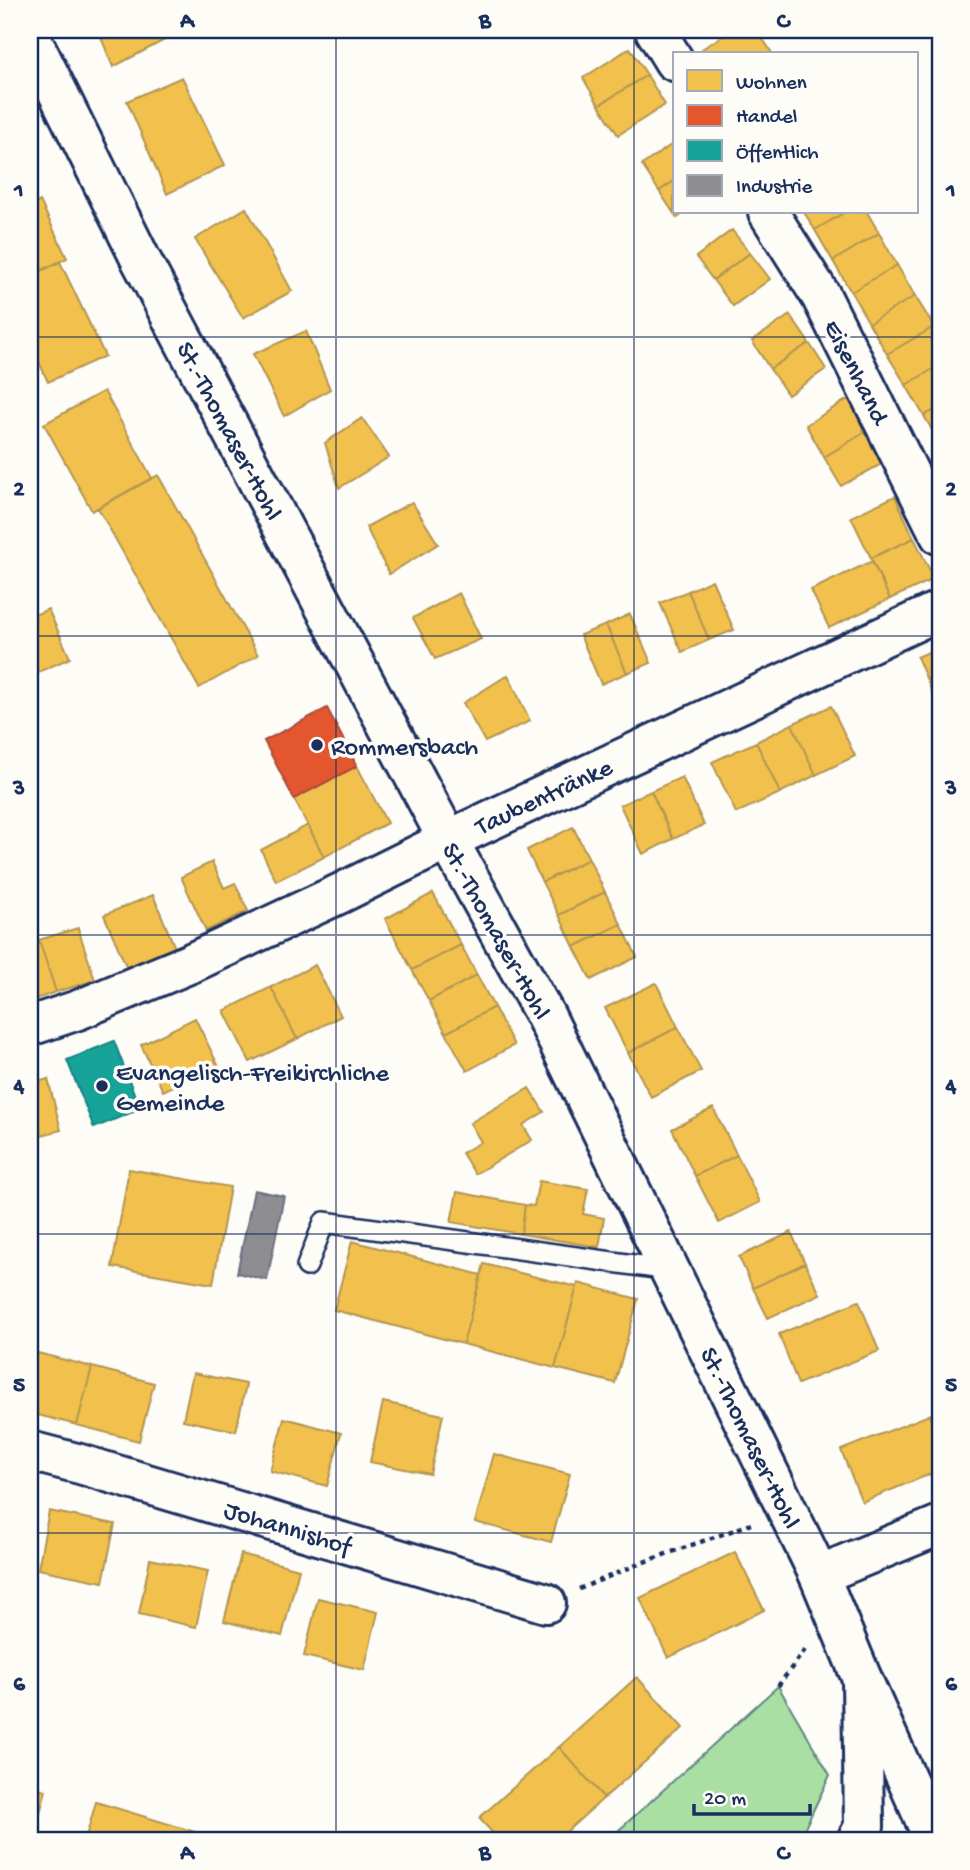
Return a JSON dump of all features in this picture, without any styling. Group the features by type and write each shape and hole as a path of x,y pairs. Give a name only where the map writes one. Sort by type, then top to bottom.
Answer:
{"street":[{"path":"655,30 673,59"},
{"name":"St.-Thomaser-Hohl","path":"30,36 140,258 448,840 545,1015 819,1575 934,1840"},
{"name":"Eisenhand","path":"769,214 821,296 940,535"},
{"name":"Taubentränke","path":"30,1026 78,1010 191,963 940,610"},
{"name":"Johannishof","path":"30,1451 546,1603"},
{"path":"819,1575 940,1525"},
{"path":"857,1840 864,1827 862,1679"}],"lane":[{"path":"307,1266 324,1222 670,1270"}],"path":[{"path":"546,1603 641,1563 788,1510"},
{"path":"778,1686 812,1641"}],"green space":[{"path":"778,1686 830,1775 803,1832 789,1840 624,1840 618,1831"}],"building: Wohnen":[{"path":"98,30 174,30 176,34 113,67"},
{"path":"732,30 757,30 771,52 704,52 702,49"},
{"path":"630,48 647,75 599,105 583,78"},
{"path":"647,75 665,105 618,135 599,105"},
{"path":"182,77 225,165 167,194 127,101"},
{"path":"673,144 673,182 659,191 642,165"},
{"path":"673,182 673,212 659,191"},
{"path":"40,201 67,258 30,276 30,206"},
{"path":"246,208 292,291 243,318 195,239"},
{"path":"805,214 842,214 815,230"},
{"path":"842,214 868,214 879,233 833,261 815,230"},
{"path":"732,230 750,253 713,280 696,257"},
{"path":"879,233 897,265 851,292 833,261"},
{"path":"750,253 770,279 733,306 713,280"},
{"path":"60,262 105,356 48,382 30,342 30,276"},
{"path":"897,265 915,296 869,323 851,292"},
{"path":"915,296 934,327 887,354 869,323"},
{"path":"790,315 809,343 770,369 752,341"},
{"path":"934,327 940,338 940,365 906,385 887,354"},
{"path":"306,331 330,389 284,416 253,354"},
{"path":"809,343 826,369 788,395 770,369"},
{"path":"940,365 940,407 924,416 906,385"},
{"path":"104,391 152,478 92,511 44,424"},
{"path":"848,399 867,431 824,457 806,425"},
{"path":"940,407 940,444 924,416"},
{"path":"362,418 389,457 339,488 325,443"},
{"path":"867,431 885,462 841,486 824,457"},
{"path":"158,475 258,655 199,688 98,508"},
{"path":"895,496 914,538 871,558 851,517"},
{"path":"412,502 438,544 389,574 366,527"},
{"path":"914,538 934,579 890,599 871,558"},
{"path":"872,561 890,599 829,628 811,590"},
{"path":"712,580 734,630 709,640 688,591"},
{"path":"688,591 709,640 682,652 660,603"},
{"path":"459,593 481,639 435,659 413,618"},
{"path":"48,609 70,658 34,674 30,665 30,617"},
{"path":"630,614 651,663 627,673 606,625"},
{"path":"606,625 627,673 601,684 580,635"},
{"path":"940,647 940,697 935,699 917,657"},
{"path":"508,675 530,721 485,742 463,703"},
{"path":"831,706 855,756 816,775 792,724"},
{"path":"792,724 816,775 780,793 756,742"},
{"path":"756,742 780,793 736,813 712,762"},
{"path":"357,766 387,823 324,857 294,799"},
{"path":"682,777 704,825 673,839 651,791"},
{"path":"651,791 673,839 643,854 620,805"},
{"path":"308,825 324,857 276,881 261,850"},
{"path":"573,827 589,859 542,882 527,850"},
{"path":"589,859 605,892 559,915 542,882"},
{"path":"212,862 224,888 235,883 248,911 206,931 181,877"},
{"path":"605,892 621,924 574,947 559,915"},
{"path":"433,893 461,945 412,970 385,919"},
{"path":"153,895 175,948 127,968 104,915"},
{"path":"621,924 637,957 591,980 574,947"},
{"path":"78,928 95,980 56,992 39,940"},
{"path":"39,940 56,992 30,1001 30,943"},
{"path":"461,945 477,975 429,1001 412,970"},
{"path":"315,965 341,1016 297,1039 271,987"},
{"path":"477,975 494,1007 446,1033 429,1001"},
{"path":"656,983 678,1027 628,1053 605,1008"},
{"path":"271,987 297,1039 250,1062 224,1011"},
{"path":"494,1007 514,1045 467,1071 446,1033"},
{"path":"195,1018 218,1065 163,1091 141,1045"},
{"path":"678,1027 701,1071 651,1097 628,1053"},
{"path":"48,1079 61,1130 30,1138 30,1084"},
{"path":"529,1088 544,1112 523,1125 532,1140 475,1174 462,1153 481,1142 470,1123"},
{"path":"713,1108 737,1155 695,1176 672,1129"},
{"path":"737,1155 760,1202 719,1223 695,1176"},
{"path":"129,1169 230,1187 213,1284 112,1267"},
{"path":"539,1181 588,1189 583,1214 604,1218 599,1247 521,1234 525,1205 534,1206"},
{"path":"457,1192 525,1205 521,1234 451,1222"},
{"path":"791,1232 805,1263 753,1288 739,1257"},
{"path":"352,1241 481,1275 463,1344 334,1310"},
{"path":"805,1263 820,1294 768,1318 753,1288"},
{"path":"484,1264 577,1287 555,1368 463,1344"},
{"path":"578,1283 638,1299 615,1383 555,1368"},
{"path":"859,1301 879,1351 798,1384 779,1334"},
{"path":"30,1351 92,1367 77,1425 30,1413"},
{"path":"92,1367 154,1383 139,1441 77,1425"},
{"path":"193,1373 246,1384 236,1431 183,1420"},
{"path":"383,1402 443,1415 430,1474 370,1462"},
{"path":"940,1410 940,1442 929,1415"},
{"path":"929,1415 940,1442 940,1470 862,1502 841,1450"},
{"path":"284,1418 341,1433 327,1486 270,1471"},
{"path":"494,1454 570,1474 551,1542 475,1522"},
{"path":"49,1511 115,1524 103,1582 38,1569"},
{"path":"735,1552 764,1610 668,1658 640,1598"},
{"path":"241,1554 299,1569 282,1636 224,1621"},
{"path":"150,1559 208,1571 196,1627 139,1614"},
{"path":"318,1598 378,1612 364,1670 304,1656"},
{"path":"637,1677 683,1728 604,1798 559,1747"},
{"path":"559,1747 604,1798 557,1840 499,1840 479,1818"},
{"path":"30,1786 46,1790 33,1840 30,1840"},
{"path":"96,1802 205,1835 204,1840 85,1840"}],"building: Handel":[{"path":"327,708 357,766 294,799 264,741"}],"building: Öffentlich":[{"path":"114,1041 140,1109 94,1128 67,1060"}],"building: Industrie":[{"path":"254,1190 284,1196 267,1280 237,1273"}],"place":[{"name":"Rommersbach","path":"317,745"},
{"name":"Evangelisch-Freikirchliche Gemeinde","path":"102,1086"}]}
